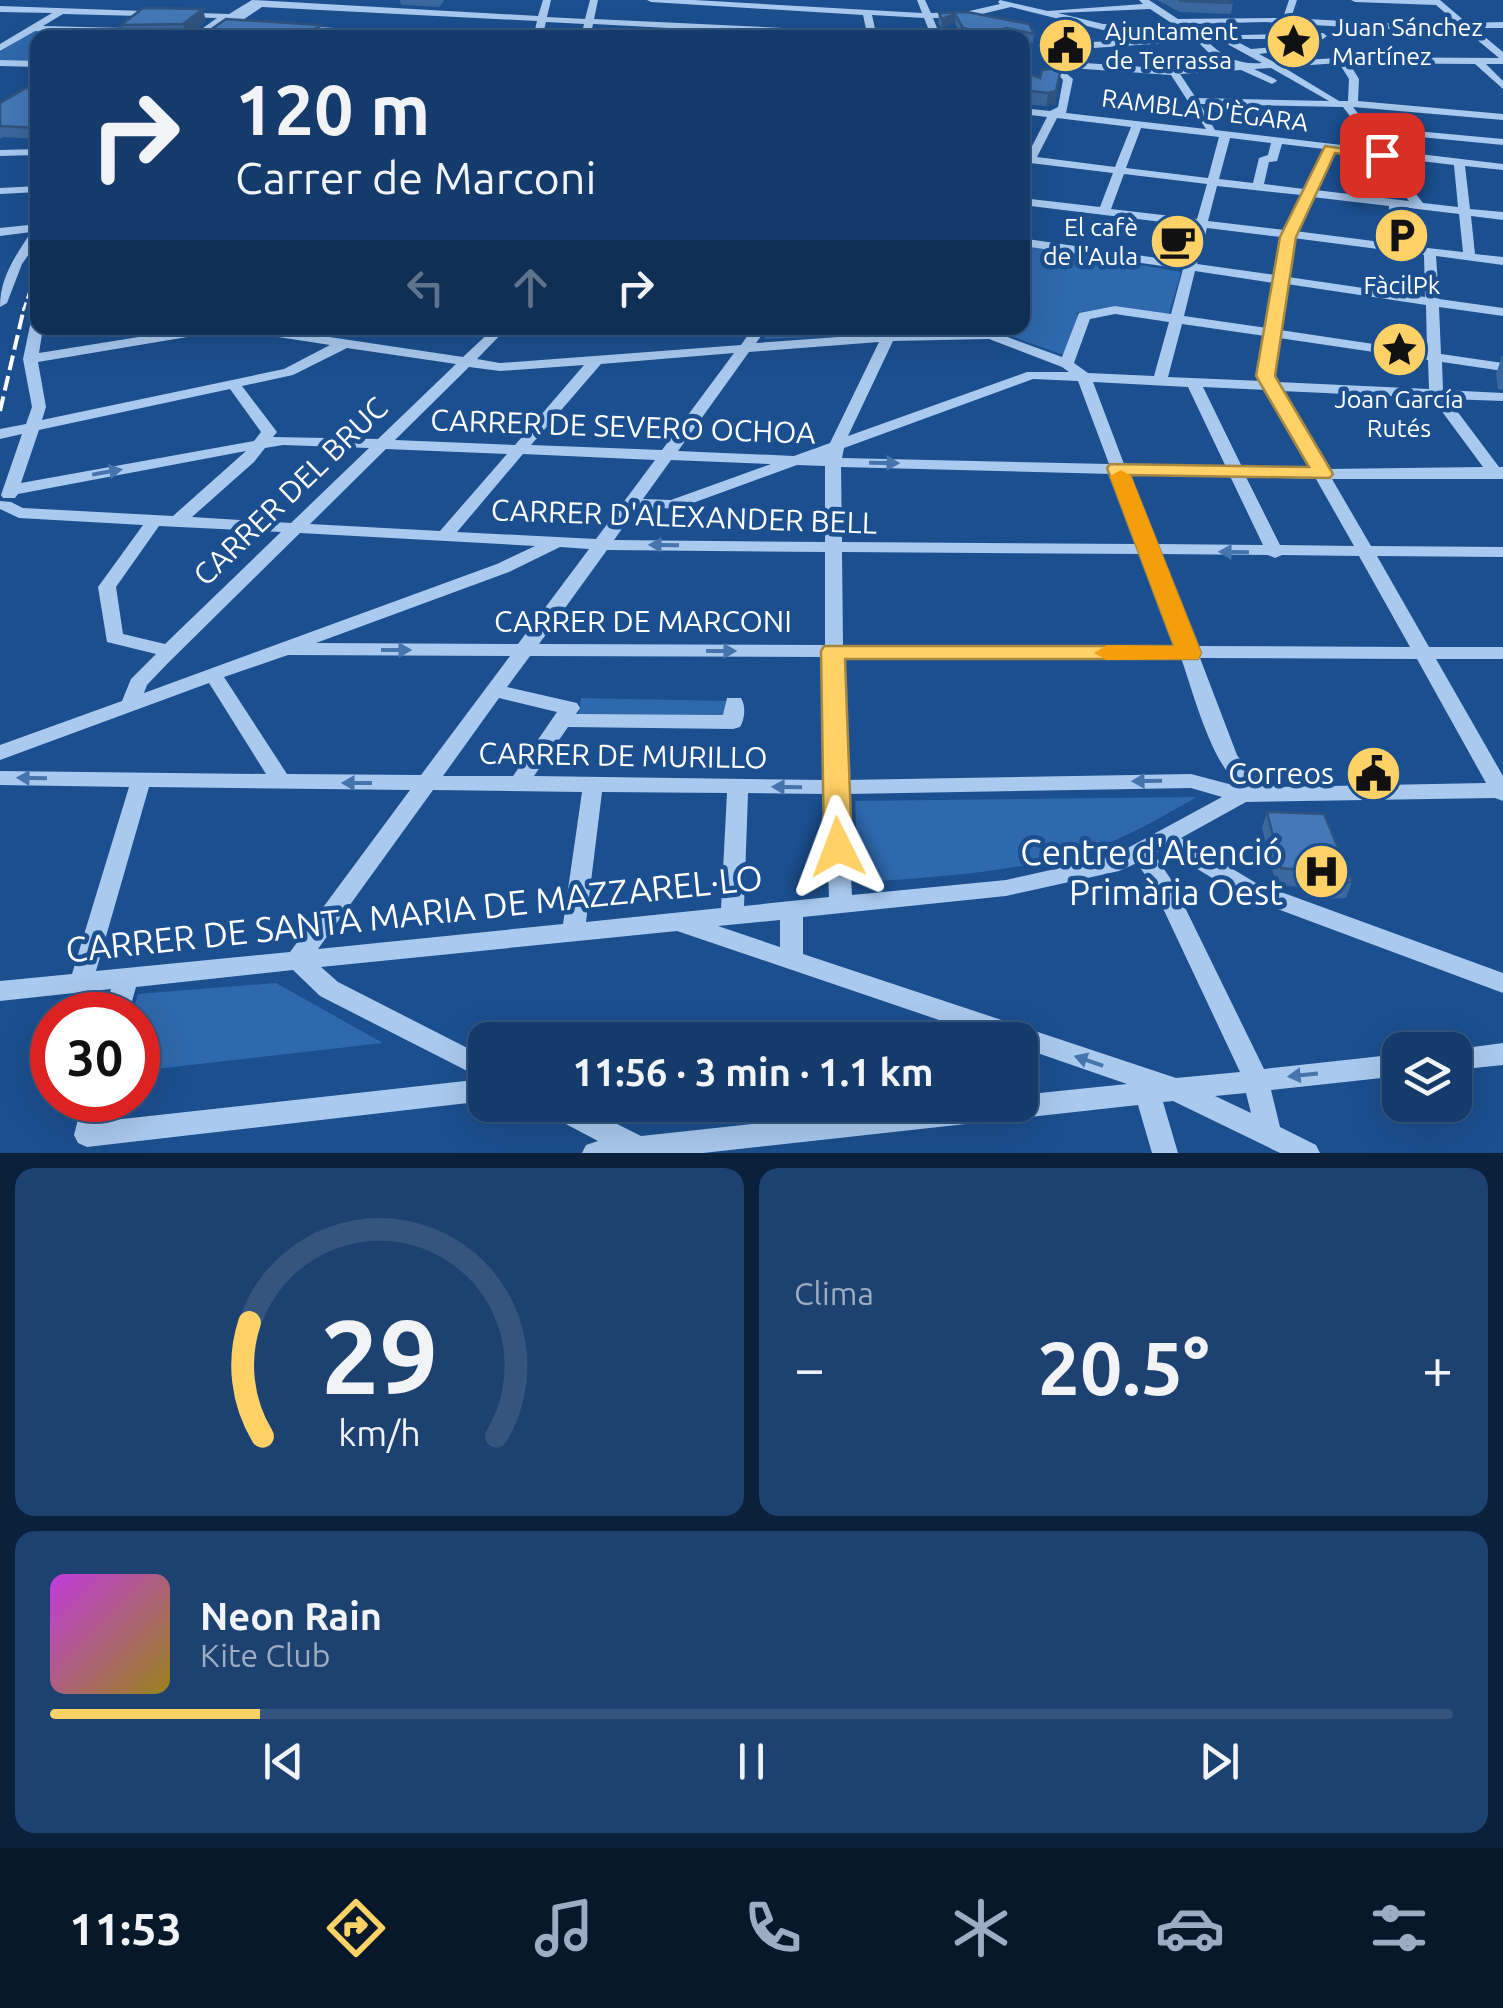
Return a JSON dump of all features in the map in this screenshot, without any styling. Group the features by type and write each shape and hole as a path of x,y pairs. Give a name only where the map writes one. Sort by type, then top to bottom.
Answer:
{"street":[{"path":"0,18 32,0"},
{"path":"0,48 80,0"},
{"path":"126,30 173,0"},
{"path":"450,30 463,0"},
{"path":"539,30 548,0"},
{"path":"587,30 594,0"},
{"path":"651,0 801,4 928,16 965,14 1011,4"},
{"path":"864,0 870,30"},
{"path":"921,0 934,30"},
{"path":"996,0 1105,28 1178,24 1256,35 1323,36"},
{"path":"1292,0 1286,23 1300,48 1321,64"},
{"path":"1355,0 1437,1 1503,59"},
{"path":"209,30 262,1 743,30"},
{"path":"691,30 711,2"},
{"path":"1043,13 1147,3 1202,42 1272,81"},
{"path":"801,4 804,30"},
{"path":"0,9 151,14 257,27"},
{"path":"965,14 993,20"},
{"path":"221,30 228,21"},
{"path":"1093,45 1162,40 1202,42 1223,30 1286,23 1503,25"},
{"path":"1311,23 1344,60 1356,88 1346,103"},
{"path":"1154,26 1162,40"},
{"path":"33,28 94,30"},
{"path":"1030,153 1058,112 1066,72 1105,28"},
{"path":"295,29 302,30"},
{"path":"1223,30 1250,52 1346,103 1419,206"},
{"path":"0,35 20,36"},
{"path":"1140,43 1152,61"},
{"path":"1250,52 1300,48"},
{"path":"1083,54 1152,61 1174,72 1211,129"},
{"path":"1174,72 1344,60 1503,59"},
{"path":"1048,75 1152,61"},
{"path":"1478,62 1503,86"},
{"path":"0,63 30,64"},
{"path":"0,108 30,90"},
{"path":"0,95 30,96"},
{"path":"1194,100 1346,103 1503,117"},
{"name":"RAMBLA D'ÈGARA","path":"1030,109 1458,162 1503,163"},
{"name":"RAMBLA D'ÈGARA","path":"1058,112 1277,142 1503,163"},
{"path":"1104,211 1137,125"},
{"path":"1382,131 1503,142"},
{"path":"1160,380 1225,136"},
{"path":"1258,187 1264,158 1273,159 1277,142"},
{"path":"1330,148 1288,233 1266,376 1502,792"},
{"path":"0,151 30,150"},
{"path":"1030,160 1503,216"},
{"path":"1458,162 1469,255"},
{"path":"0,191 30,189"},
{"path":"1030,202 1503,260"},
{"path":"1395,204 1395,247"},
{"path":"0,232 30,230"},
{"path":"1030,240 1188,269 1503,312"},
{"path":"0,303 30,242"},
{"path":"1430,252 1436,393 1500,476"},
{"path":"0,266 16,264"},
{"path":"1067,364 1084,316 1115,310 1503,367"},
{"path":"6,505 39,407 30,358 34,335"},
{"path":"30,358 162,335"},
{"path":"293,335 500,367 960,335"},
{"name":"CARRER DEL BRUC","path":"130,703 138,683 168,651 494,335"},
{"path":"468,1061 329,988 297,960 755,335"},
{"path":"989,335 1012,340 1067,364 1083,376 1228,757 1244,778 1281,791"},
{"path":"841,904 835,787 833,462 837,444 888,338"},
{"path":"1012,340 1024,378"},
{"path":"0,434 234,386 304,367 346,343"},
{"path":"444,536 597,360"},
{"path":"632,504 673,505 1024,378 1083,376 1503,397"},
{"path":"1193,382 1275,553"},
{"path":"179,520 268,432 234,386"},
{"name":"CARRER DE SEVERO OCHOA","path":"6,505 283,440 833,462 1500,476"},
{"name":"CARRER D'ALEXANDER BELL","path":"6,505 20,513 555,543 1366,554 1503,552"},
{"path":"155,520 107,587 114,638 168,651"},
{"path":"0,752 503,568 555,543"},
{"path":"340,650 336,638 342,627"},
{"name":"CARRER DE MARCONI","path":"264,655 288,649 1503,653"},
{"path":"213,675 282,782"},
{"path":"496,691 570,708 520,782"},
{"path":"562,720 733,722 734,702"},
{"name":"CARRER DE MURILLO","path":"0,778 835,787 1191,780 1242,795"},
{"path":"81,982 141,780"},
{"path":"574,932 593,784"},
{"path":"732,916 738,786"},
{"name":"CARRER DE SANTA MARIA DE MAZZAREL·LO","path":"0,991 1006,888 1072,876 1141,852 1242,795 1281,791 1502,792"},
{"path":"1165,838 1248,889 1503,983"},
{"path":"1141,852 1161,881 1256,1078 1269,1135"},
{"path":"792,910 792,961"},
{"path":"679,922 1160,1092 1307,1153"},
{"path":"122,992 126,978"},
{"path":"1472,1057 1503,1054"},
{"path":"595,1153 730,1146 1256,1078 1382,1067"},
{"path":"90,1122 87,1135 468,1092"},
{"path":"1160,1092 1166,1153"},
{"path":"587,1122 642,1150"}],"shaded area":[{"path":"41,26 121,29 120,30 35,30"},
{"path":"30,33 30,62 0,60 0,52"},
{"path":"1030,246 1181,272 1169,314 1116,306 1076,313 1079,317 1066,354 1008,335 1030,335"},
{"path":"767,335 866,335 764,339"},
{"path":"581,698 729,701 728,718 578,716"},
{"path":"1197,797 1113,841 1042,862 922,878 862,882 858,878 855,801"},
{"path":"276,983 383,1043 160,1068 160,992"}],"building":[{"path":"1228,0 1233,3 1181,1"},
{"path":"143,8 203,9 183,24 121,25"},
{"path":"967,12 1029,24 1034,34 1030,30 1007,28 971,30 963,28 955,14 942,19 939,13"},
{"path":"226,19 320,25 313,30 210,30"},
{"path":"1061,68 1056,91 1030,91 1030,74 1040,78 1042,70"},
{"path":"30,88 30,128 0,126 0,103"},
{"path":"1267,812 1324,814 1352,882 1326,883 1321,872 1281,868"}],"railway":[{"path":"24,308 30,290"},
{"path":"0,411 24,308"}],"slow traffic":[{"path":"1107,653 1189,653 1121,476"}],"place":[{"name":"Juan Sánchez Martínez","path":"1293,41"},
{"name":"Ajuntament de Terrassa","path":"1066,45"},
{"name":"FàcilPk","path":"1402,236"},
{"name":"El cafè de l'Aula","path":"1177,241"},
{"name":"Joan García Rutés","path":"1399,350"},
{"name":"Correos","path":"1373,773"},
{"name":"Centre d'Atenció Primària Oest","path":"1322,872"}],"route":[{"path":"838,847 833,651 1189,653 1117,468 1323,474 1266,376 1288,233 1330,148 1382,155"}]}
